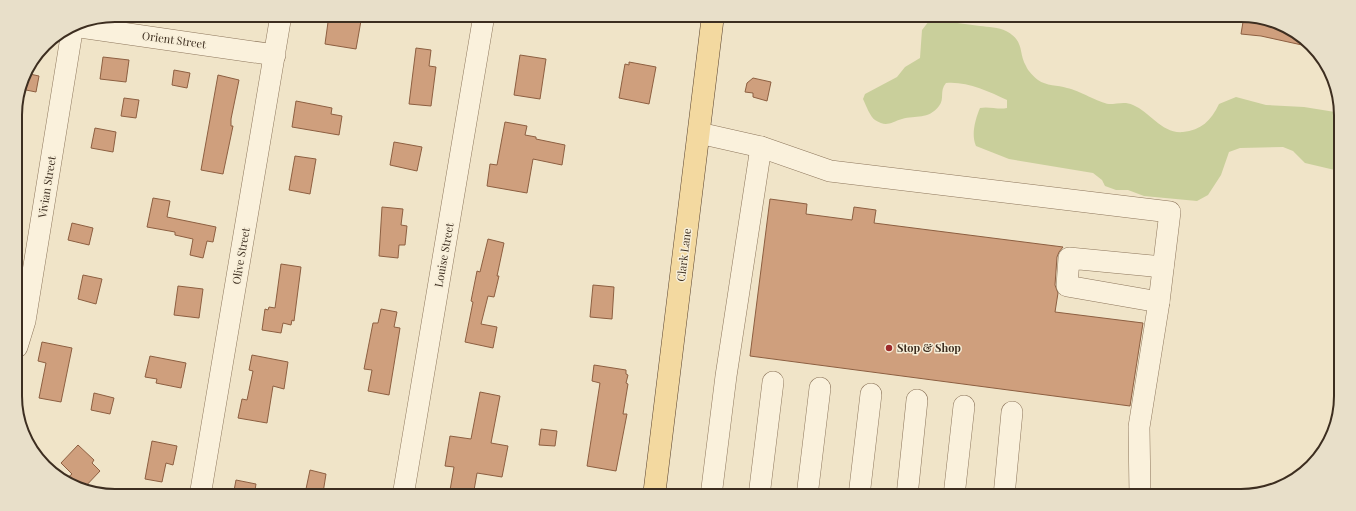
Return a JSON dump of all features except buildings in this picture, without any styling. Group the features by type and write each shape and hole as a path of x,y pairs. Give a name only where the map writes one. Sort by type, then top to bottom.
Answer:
{"main road":[{"name":"Clark Lane","path":"655,489 712,22"}],"street":[{"name":"Olive Street","path":"201,489 281,22"},
{"name":"Louise Street","path":"404,489 483,22"},
{"name":"Orient Street","path":"84,28 275,55"},
{"name":"Vivian Street","path":"22,330 25,321 72,33"},
{"path":"698,134 761,148 830,171 1170,212 1159,302 1139,427 1140,489"},
{"path":"712,489 726,376 761,148"},
{"path":"1159,302 1067,286 1069,258 1163,267"},
{"path":"760,489 773,382"},
{"path":"808,489 820,388"},
{"path":"860,489 870,394"},
{"path":"908,489 917,400"},
{"path":"955,489 964,406"},
{"path":"1005,489 1012,412"}],"green space":[{"path":"928,22 951,22 993,27 1003,30 1012,35 1019,43 1027,68 1033,76 1041,82 1072,89 1109,104 1130,104 1139,108 1162,126 1176,132 1189,131 1200,127 1209,120 1219,104 1236,97 1266,105 1304,107 1334,112 1334,170 1305,163 1293,151 1283,147 1240,148 1229,152 1221,175 1208,195 1197,201 1144,196 1128,190 1116,190 1105,186 1102,180 1093,173 1009,159 976,146 974,127 980,108 1007,108 1007,100 985,90 969,85 954,83 946,83 943,89 941,103 931,113 902,119 889,124 883,124 873,118 868,111 863,99 865,94 897,77 905,67 920,58 922,30"}],"place":[{"name":"Stop & Shop","path":"889,348"}]}
